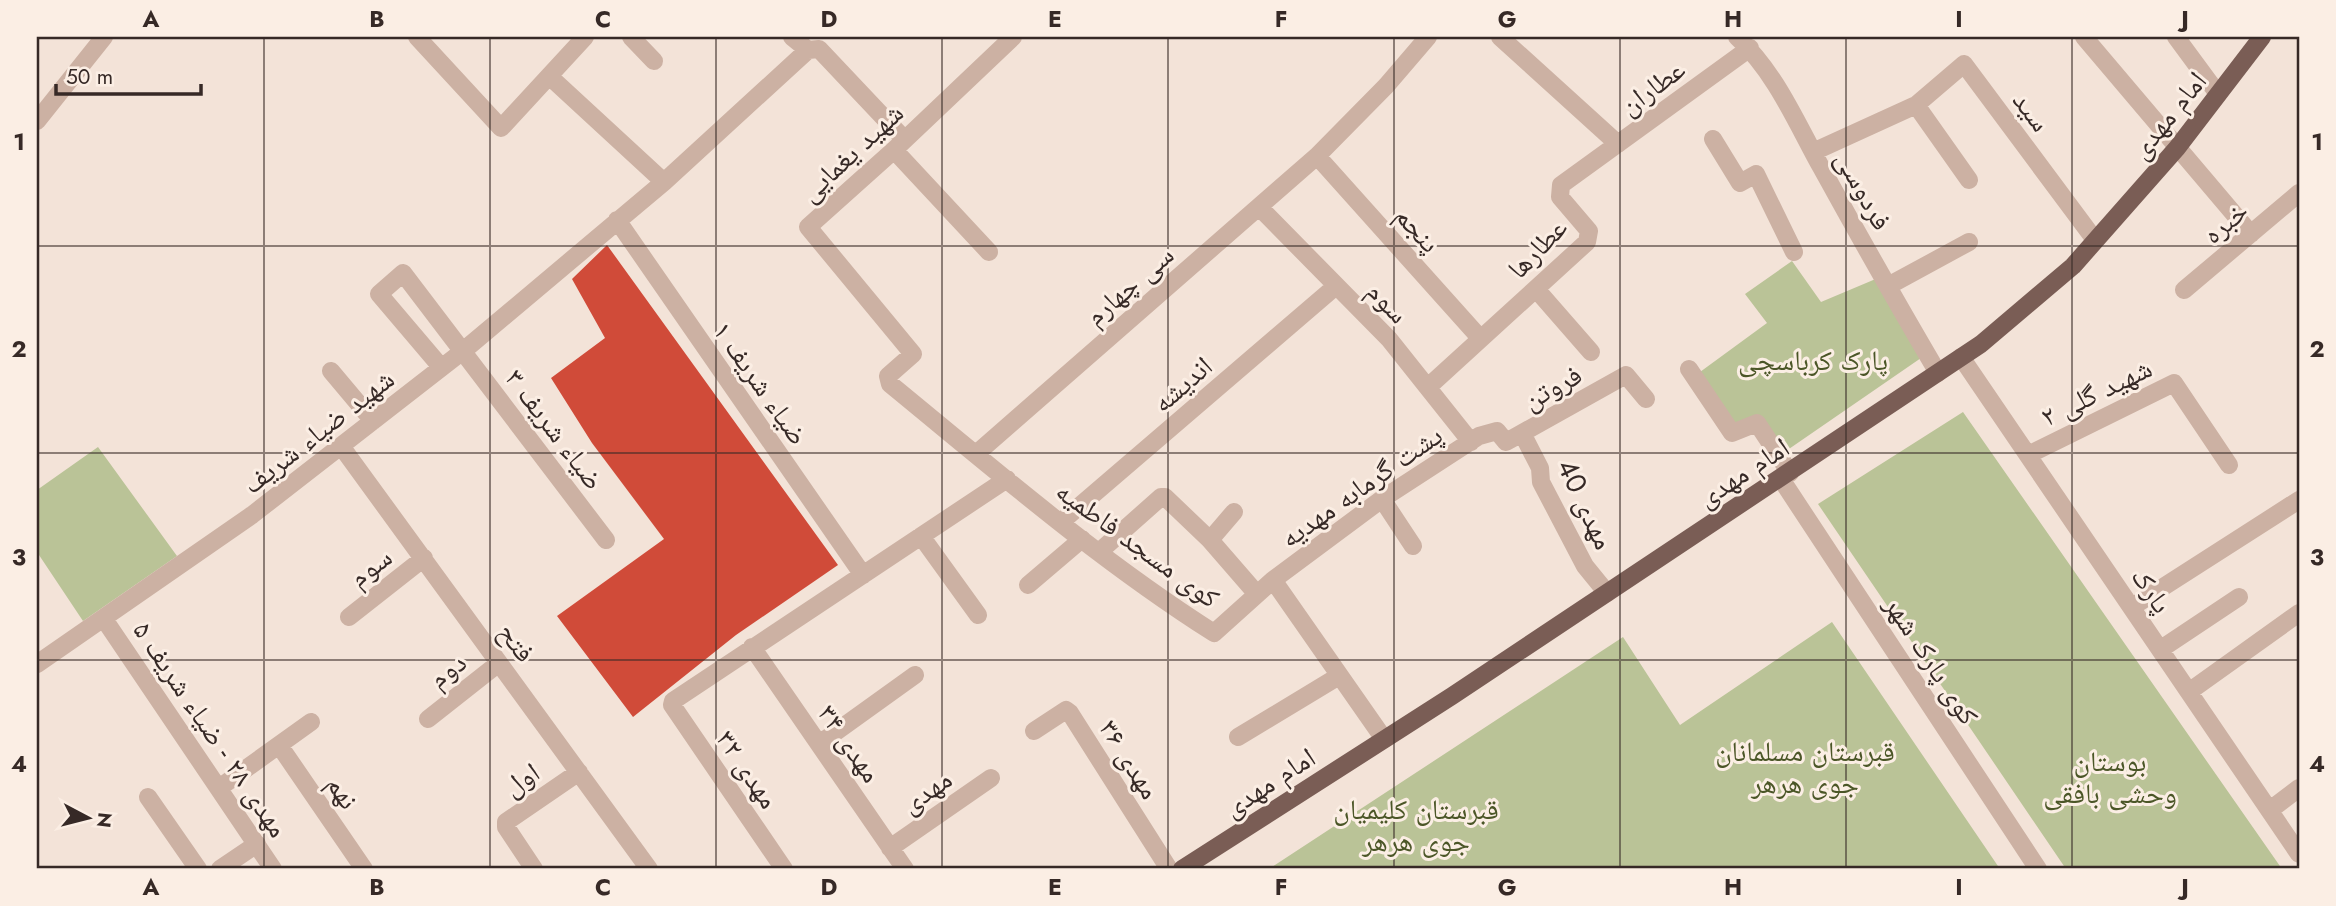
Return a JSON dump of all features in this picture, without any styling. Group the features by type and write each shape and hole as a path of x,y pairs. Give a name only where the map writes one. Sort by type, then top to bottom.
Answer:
{"main road":[{"name":"امام مهدی","path":"1182,869 1607,593 1981,344 2073,266 2177,148 2262,37"}],"street":[{"path":"37,121 104,37"},
{"path":"417,37 500,128 585,37"},
{"path":"631,37 654,61"},
{"path":"792,37 807,51 820,49 989,252"},
{"name":"شهید یغمایی","path":"888,376 913,354 808,227 1013,37"},
{"name":"سی چهارم","path":"976,454 1317,156 1386,86 1427,37"},
{"path":"1500,37 1618,144"},
{"path":"2084,37 2251,234"},
{"path":"2176,37 2218,94"},
{"name":"عطاران","path":"1618,144 1744,43"},
{"name":"فردوسی","path":"1744,43 1786,98 1813,152 1938,373"},
{"name":"شهید ضیاء شریف","path":"37,664 252,515 463,351 664,182 807,51"},
{"name":"سید","path":"1916,105 1964,64 2095,240"},
{"path":"549,76 664,182"},
{"path":"1813,152 1916,105 1969,180"},
{"path":"1713,139 1740,183 1756,174 1794,252"},
{"name":"عطارها","path":"1427,387 1587,242 1590,231 1560,197 1562,185 1618,144"},
{"name":"پنجم","path":"1317,156 1480,338"},
{"name":"خبره","path":"2184,290 2299,193"},
{"name":"سوم","path":"1259,206 1389,339 1427,387 1475,439"},
{"name":"ضیاء شریف ۱","path":"617,220 863,575"},
{"path":"1888,286 1969,242"},
{"name":"ضیاء شریف ۳","path":"440,367 379,294 402,273 606,540"},
{"name":"اندیشه","path":"1061,522 1336,286"},
{"path":"1536,289 1591,352"},
{"name":"پارک","path":"1961,357 2299,854"},
{"name":"کوی پارک شهر","path":"1689,369 1732,433 1757,423 1785,476 2038,869"},
{"path":"331,371 373,421"},
{"name":"فروتن","path":"1475,439 1497,431 1506,442 1626,375 1646,399"},
{"name":"کوی مسجد فاطمیه","path":"888,376 890,384 1082,539 1214,633 1273,580"},
{"name":"شهید گلی ۲","path":"2028,455 2174,383 2229,465"},
{"name":"مهدی 40","path":"1522,433 1540,468 1541,482 1585,566 1607,593"},
{"name":"پشت گرمابه مهدیه","path":"1273,580 1382,499 1475,439"},
{"name":"فتح","path":"341,446 649,869"},
{"path":"752,648 1007,479"},
{"path":"1099,552 1161,497 1168,498 1210,540 1256,593"},
{"path":"1382,499 1413,546"},
{"path":"2132,607 2299,500"},
{"path":"1210,540 1234,512"},
{"path":"921,536 978,615"},
{"path":"1028,584 1082,539"},
{"name":"سوم","path":"349,617 424,558"},
{"path":"1273,580 1384,739"},
{"path":"2161,649 2239,597"},
{"path":"2190,691 2299,613"},
{"name":"مهدی ۲۸ - ضیاء شریف ۵","path":"104,619 273,869"},
{"name":"مهدی ۳۲","path":"752,648 674,698 673,705 784,869"},
{"name":"مهدی ۳۴","path":"752,648 905,869"},
{"name":"دوم","path":"428,719 499,663"},
{"path":"818,744 915,675"},
{"path":"1238,737 1339,676"},
{"name":"مهدی ۳۶","path":"1034,731 1066,710 1070,713 1169,869"},
{"path":"219,789 311,722"},
{"name":"نهم","path":"279,745 364,869"},
{"name":"اول","path":"534,869 506,827 506,822 579,772"},
{"name":"مهدی","path":"890,848 991,778"},
{"path":"2270,810 2299,789"},
{"path":"148,797 198,869"},
{"path":"219,869 257,844"}],"green space":[{"name":"پارک کرباسچی","path":"1792,261 1821,302 1878,278 1921,358 1786,451 1761,417 1734,428 1700,372 1767,323 1745,294"},
{"name":"بوستان وحشی بافقی","path":"1963,412 2282,869 2066,869 1818,504"},
{"path":"98,447 177,556 83,621 37,552 37,490"},
{"name":"قبرستان مسلمانان جوی هرهر","path":"1832,622 2000,869 1269,869 1623,637 1680,725"}],"building":[{"path":"607,245 838,565 736,635 633,717 557,616 664,539 592,443 551,378 605,338 572,279"}],"park label":[{"name":"قبرستان کلیمیان جوی هرهر","path":"1416,825"}]}
